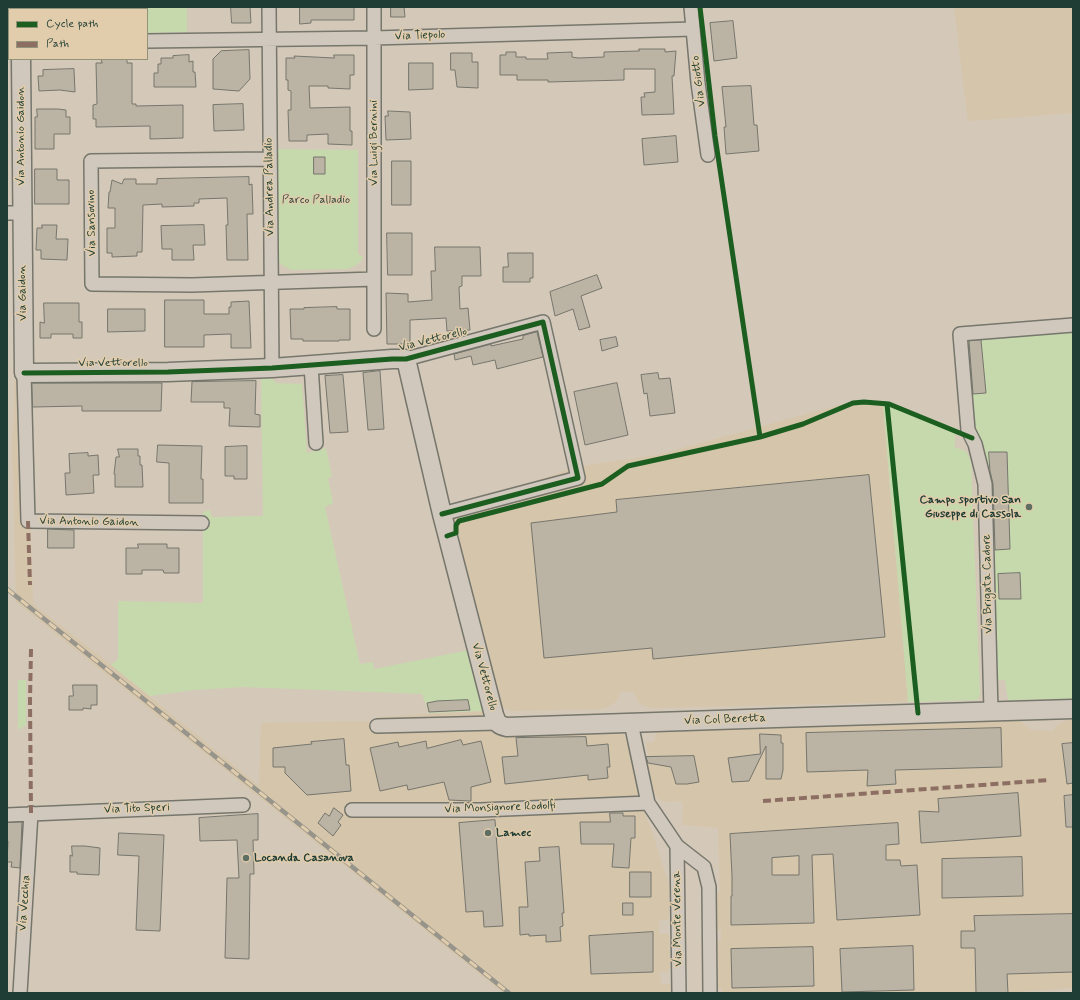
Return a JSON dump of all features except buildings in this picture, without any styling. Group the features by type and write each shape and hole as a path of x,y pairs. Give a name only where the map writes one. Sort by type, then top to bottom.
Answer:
{"street":[{"name":"Via Andrea Palladio","path":"269,7 272,368"},
{"name":"Via Luigi Bernini","path":"374,7 374,329"},
{"name":"Via Giotto","path":"691,7 699,89 708,155"},
{"name":"Via Tiepolo","path":"148,41 374,38 693,29"},
{"name":"Via Antonio Gaidon","path":"14,213 21,60"},
{"name":"Via Sansovino","path":"270,159 91,161 92,284 192,285 272,282"},
{"name":"Via Gaidon","path":"14,213 24,373"},
{"path":"272,282 374,279"},
{"name":"Via Vettorello","path":"24,373 168,372 272,368 392,359 406,360 543,322 578,478 442,514"},
{"name":"Via Brigata Cadore","path":"991,711 985,484 975,444 968,430 960,334 1073,325"},
{"name":"Via Vettorello","path":"406,360 442,514 497,724"},
{"path":"311,365 316,443"},
{"name":"Via Antonio Gaidon","path":"24,373 28,521 202,523"},
{"name":"Via Col Beretta","path":"378,726 497,724 506,727 1073,709"},
{"path":"632,723 648,803"},
{"name":"Via Monsignore Rodolfi","path":"352,810 481,810 648,803"},
{"name":"Via Monte Verena","path":"648,803 677,846 704,867 709,886 710,993"},
{"name":"Via Tito Speri","path":"7,815 242,805"},
{"name":"Via Vecchia","path":"20,993 31,813"},
{"name":"Via Monte Verena","path":"677,846 679,993"}],"shaded area":[{"path":"954,7 1073,7 1073,113 968,121"},
{"path":"15,376 26,376 33,604 111,665 259,786 261,723 374,721 378,717 483,711 485,730 616,728 622,733 626,739 633,759 640,793 638,795 669,885 669,919 659,921 659,934 669,934 670,968 667,972 660,972 661,984 671,984 672,993 503,993 16,602 12,445"},
{"path":"854,401 883,405 908,702 653,708 640,704 633,692 620,692 616,702 606,708 600,709 512,711 500,706 446,512 570,469 587,465 657,455"},
{"path":"1014,716 1031,730 1053,731 1055,727 1062,722 1073,719 1073,988 1004,993 722,993 722,989 717,989 716,942 721,941 721,930 715,929 715,893 720,892 718,828 682,825 682,801 664,802 657,798 654,792 646,760 649,759 646,743 654,742 656,734 661,727"}],"green space":[{"path":"187,7 187,32 148,33 148,8 30,8"},
{"name":"Parco Palladio","path":"273,149 358,150 358,254 363,257 359,263 347,269 292,270 283,266 275,258"},
{"name":"Campo sportivo San Giuseppe di Cassola","path":"1073,324 1073,699 1008,700 1005,680 998,680 998,676 995,674 989,560 979,435 975,431 964,332"},
{"path":"271,376 276,383 302,384 307,453 326,448 332,477 328,478 333,503 325,507 360,664 373,662 374,669 469,650 483,711 429,713 422,694 244,687 193,690 150,696 111,665 118,659 118,601 203,603 203,512 210,510 212,517 263,516 261,377"},
{"path":"883,405 892,406 955,430 955,448 966,452 971,462 980,694 978,700 908,702"},
{"path":"18,680 26,680 26,725 18,730"}],"railway":[{"path":"7,589 509,993"}],"marked path":[{"path":"28,521 30,585"},
{"path":"31,649 31,813"},
{"path":"763,801 1050,780"}],"cycle path":[{"path":"700,7 715,136 760,437"},
{"path":"24,373 168,372 272,368 406,359 543,322 578,478 442,514"},
{"path":"447,536 456,533 456,525 459,521 602,484 628,466 760,437 803,424 853,403 864,402 889,404 972,438"},
{"path":"887,404 918,713"}],"place":[{"name":"Campo sportivo San Giuseppe di Cassola","path":"1029,507"},
{"name":"Lamec","path":"488,833"},
{"name":"Locanda Casanova","path":"246,858"}]}
